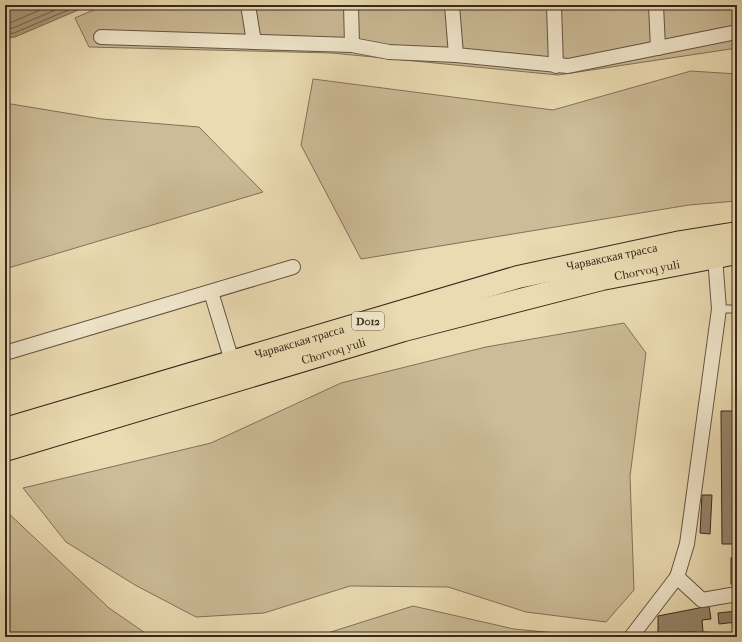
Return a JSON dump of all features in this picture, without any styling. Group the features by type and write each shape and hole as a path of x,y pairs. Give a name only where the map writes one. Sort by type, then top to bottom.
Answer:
{"highway":[{"name":"Чарвакская трасса","path":"5,429 518,277 666,245 737,233"},
{"name":"Chorvoq yuli","path":"5,450 404,330 602,279 737,253"}],"street":[{"path":"248,5 254,42"},
{"path":"351,5 352,45"},
{"path":"452,5 456,56"},
{"path":"554,5 556,66"},
{"path":"656,5 658,48"},
{"path":"101,37 352,45 389,52 456,56 568,66 737,32"},
{"path":"631,637 677,577 687,544 719,309 715,257"},
{"path":"5,353 293,267"},
{"path":"211,292 232,361"},
{"path":"677,577 702,600 737,594"}],"lane":[{"path":"719,309 737,309"}],"shaded area":[{"path":"105,5 737,5 737,48 558,75 332,53 89,47 75,18"},
{"path":"691,71 737,74 737,201 689,205 361,259 301,145 313,79 553,110"},
{"path":"5,103 102,119 199,127 263,192 5,269"},
{"path":"624,323 646,353 630,476 634,590 606,622 526,612 448,587 350,586 264,613 196,617 135,585 66,542 23,488 211,443 341,383 486,347"},
{"path":"5,510 109,608 151,637 5,637"},
{"path":"413,606 514,629 597,637 315,637"}],"water":[{"path":"5,5 90,5 15,37 5,38"}],"building":[{"path":"721,411 737,411 737,544 722,544"},
{"path":"702,495 712,495 710,534 700,533"},
{"path":"731,558 737,558 737,584 731,584"},
{"path":"709,606 711,619 702,620 703,632 727,633 727,637 697,637 696,632 658,633 658,616"},
{"path":"737,611 737,622 719,624 718,613"}]}
